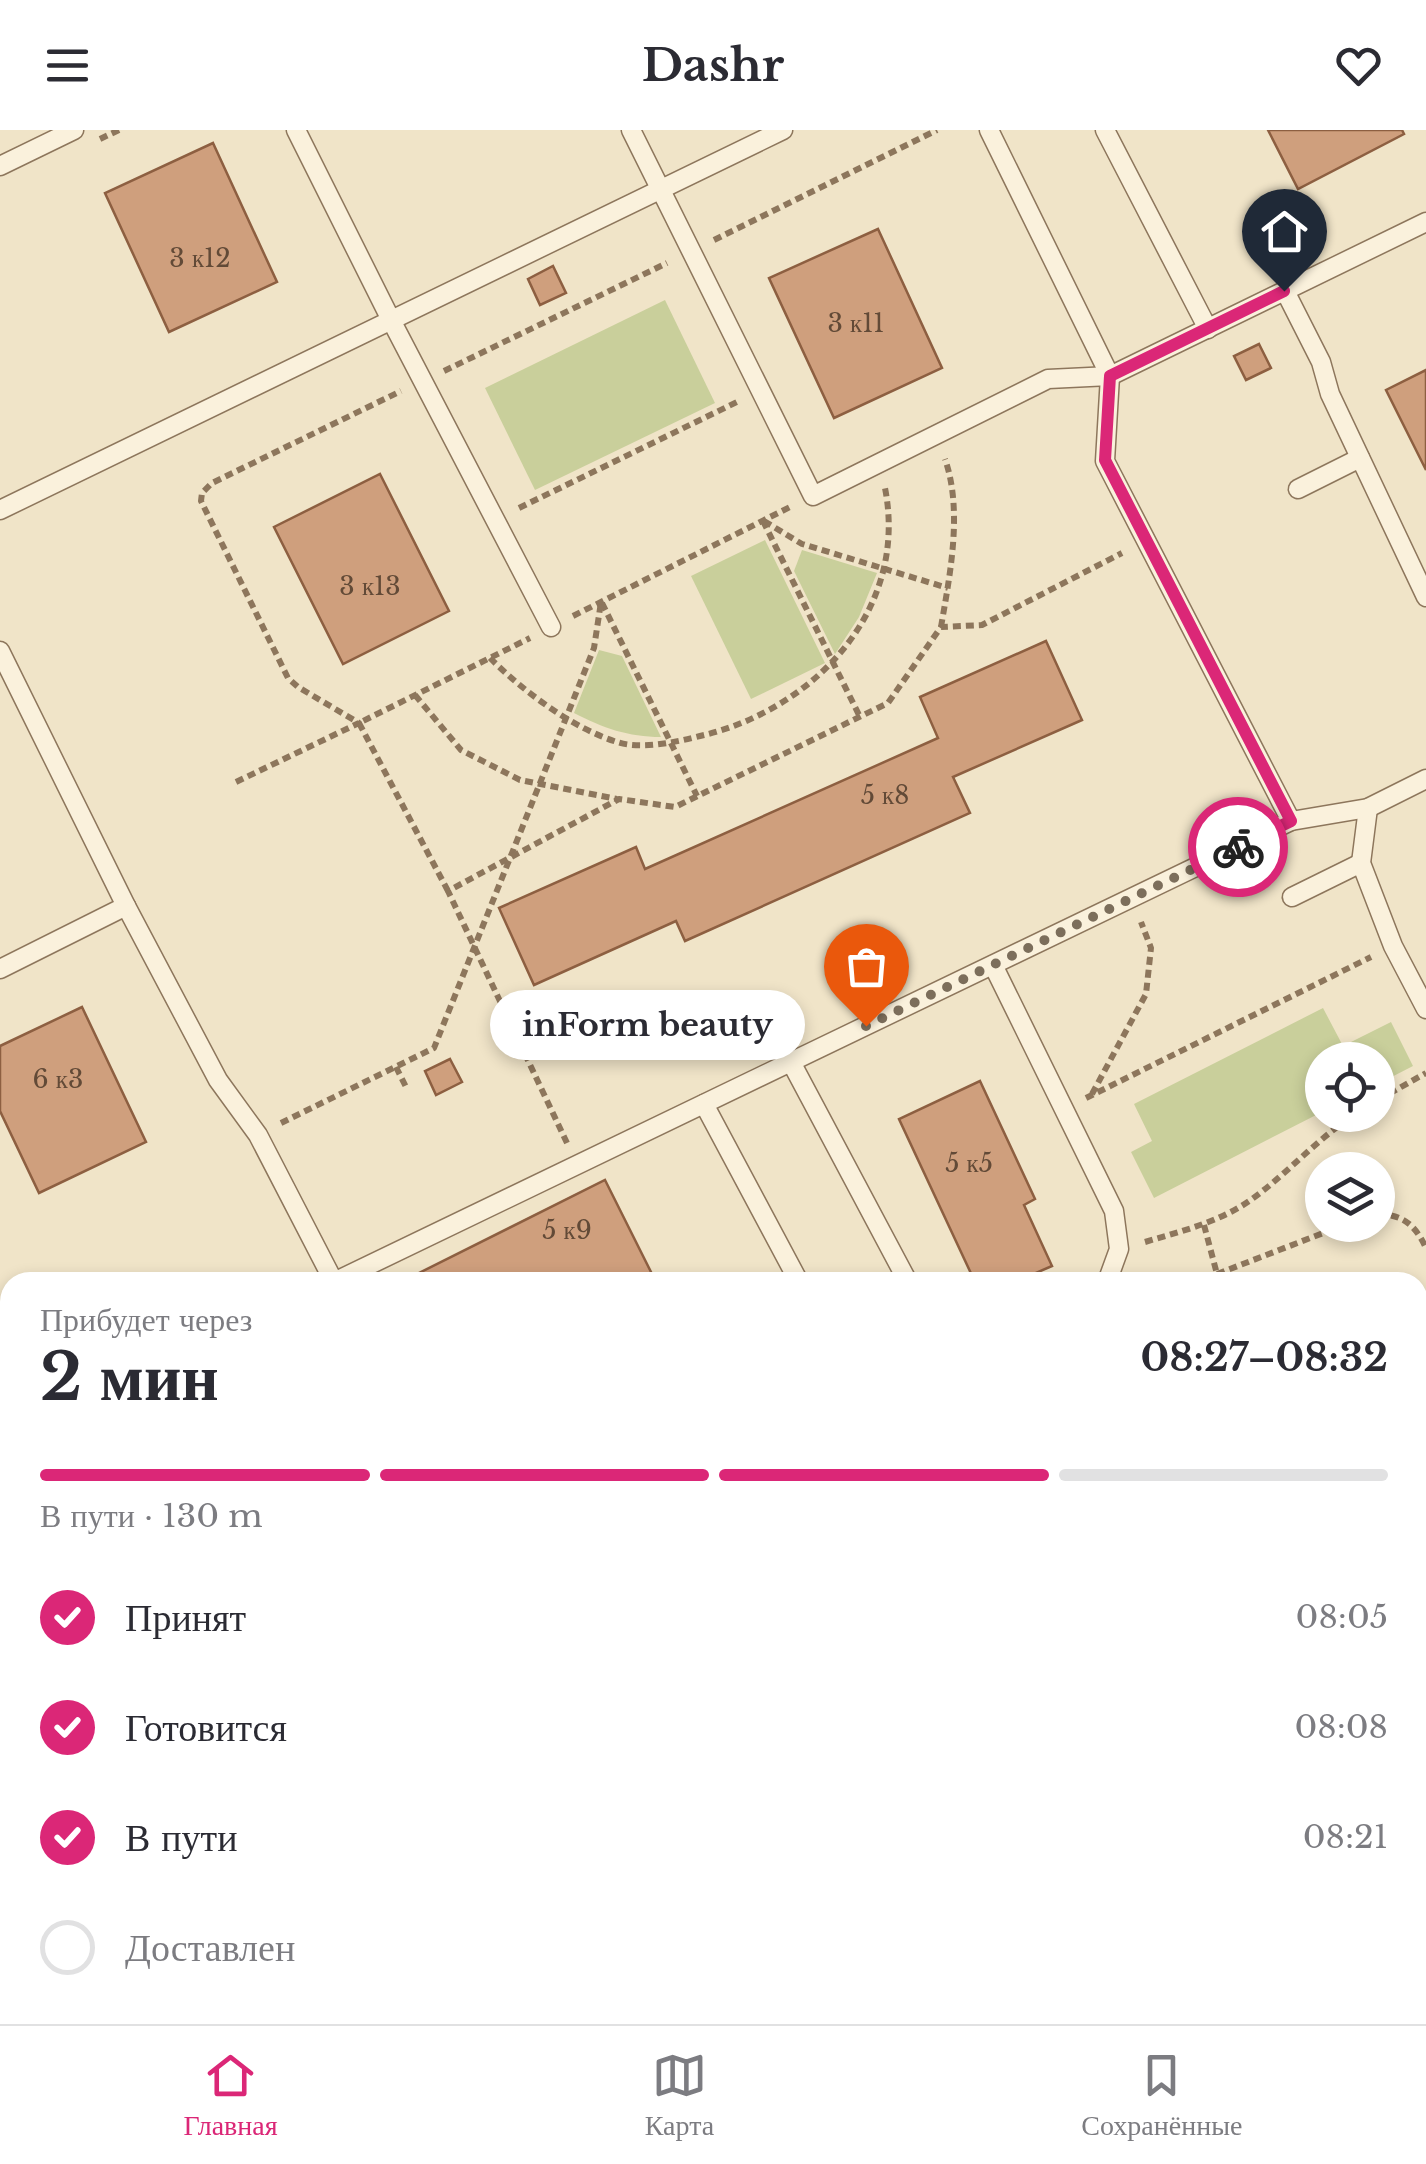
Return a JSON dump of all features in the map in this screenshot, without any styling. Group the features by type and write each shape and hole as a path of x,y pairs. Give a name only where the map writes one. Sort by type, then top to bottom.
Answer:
{"lane":[{"path":"0,166 74,130"},
{"path":"296,130 551,627"},
{"path":"631,130 813,496 1048,379 1110,376 1426,222"},
{"path":"0,510 783,130"},
{"path":"989,130 1110,376 1105,460 1291,821"},
{"path":"1106,130 1208,329"},
{"path":"1284,291 1322,362 1330,394 1426,597"},
{"path":"1298,488 1360,458"},
{"path":"0,650 126,906 218,1080 258,1135 329,1272"},
{"path":"355,1272 1291,821 1368,808 1426,780"},
{"path":"1368,808 1361,864 1393,946 1426,1008"},
{"path":"1292,897 1361,864"},
{"path":"0,969 126,906"},
{"path":"993,965 1114,1211 1119,1250 1111,1272"},
{"path":"791,1062 903,1272"},
{"path":"704,1104 794,1272"}],"path":[{"path":"578,1165 448,891 358,724 288,678 201,501 202,493 212,483 937,130"},
{"path":"496,520 760,390"},
{"path":"416,695 461,750 520,780 675,806 888,703 942,627 952,564 952,479 936,434"},
{"path":"490,658 522,690 619,743 671,743 727,730 782,704 834,664 865,620 884,569 891,519 880,462"},
{"path":"236,782 813,496"},
{"path":"763,521 802,544 948,588"},
{"path":"763,521 860,717"},
{"path":"942,627 982,625 1146,540"},
{"path":"258,1135 434,1048 594,648 602,602"},
{"path":"602,602 696,796"},
{"path":"448,891 619,799"},
{"path":"1092,1095 1146,994 1151,948 1131,898"},
{"path":"1063,1109 1393,946"},
{"path":"396,1067 406,1087"},
{"path":"1395,1090 1426,1073"},
{"path":"1119,1250 1204,1225 1252,1200 1328,1132"},
{"path":"1395,1214 1418,1232 1426,1248"},
{"path":"1204,1225 1216,1272"},
{"path":"1222,1272 1305,1240"}],"green space":[{"path":"665,300 715,403 535,490 485,388"},
{"path":"765,540 825,663 751,699 691,576"},
{"path":"802,550 877,573 859,617 835,654 794,571"},
{"path":"599,650 622,656 661,737 616,731 574,713"},
{"path":"1323,1008 1341,1042 1305,1042 1305,1121 1154,1198 1131,1152 1152,1141 1134,1104"},
{"path":"1391,1022 1413,1066 1395,1075 1395,1042 1351,1042"}],"building":[{"path":"1268,130 1402,130 1404,134 1298,189"},
{"path":"213,143 277,282 169,332 105,193"},
{"path":"878,229 942,368 834,418 769,278"},
{"path":"553,266 566,293 540,305 528,279"},
{"path":"1259,344 1271,368 1246,380 1234,356"},
{"path":"1426,370 1426,470 1386,390"},
{"path":"380,474 449,611 343,664 274,527"},
{"path":"1046,641 1082,720 953,777 970,813 685,941 676,921 534,985 499,908 636,847 645,869 938,738 920,697"},
{"path":"82,1007 146,1142 39,1193 0,1111 0,1046"},
{"path":"450,1059 462,1082 436,1095 425,1071"},
{"path":"980,1081 1035,1199 1024,1205 1052,1266 1038,1272 970,1272 899,1119"},
{"path":"605,1180 651,1272 421,1272"}],"way so far":[{"path":"866,1026 1238,847"}],"place":[{"name":"inForm beauty","path":"866,1026"}],"route":[{"path":"1238,847 1291,821 1105,460 1110,376 1284,291"}]}
